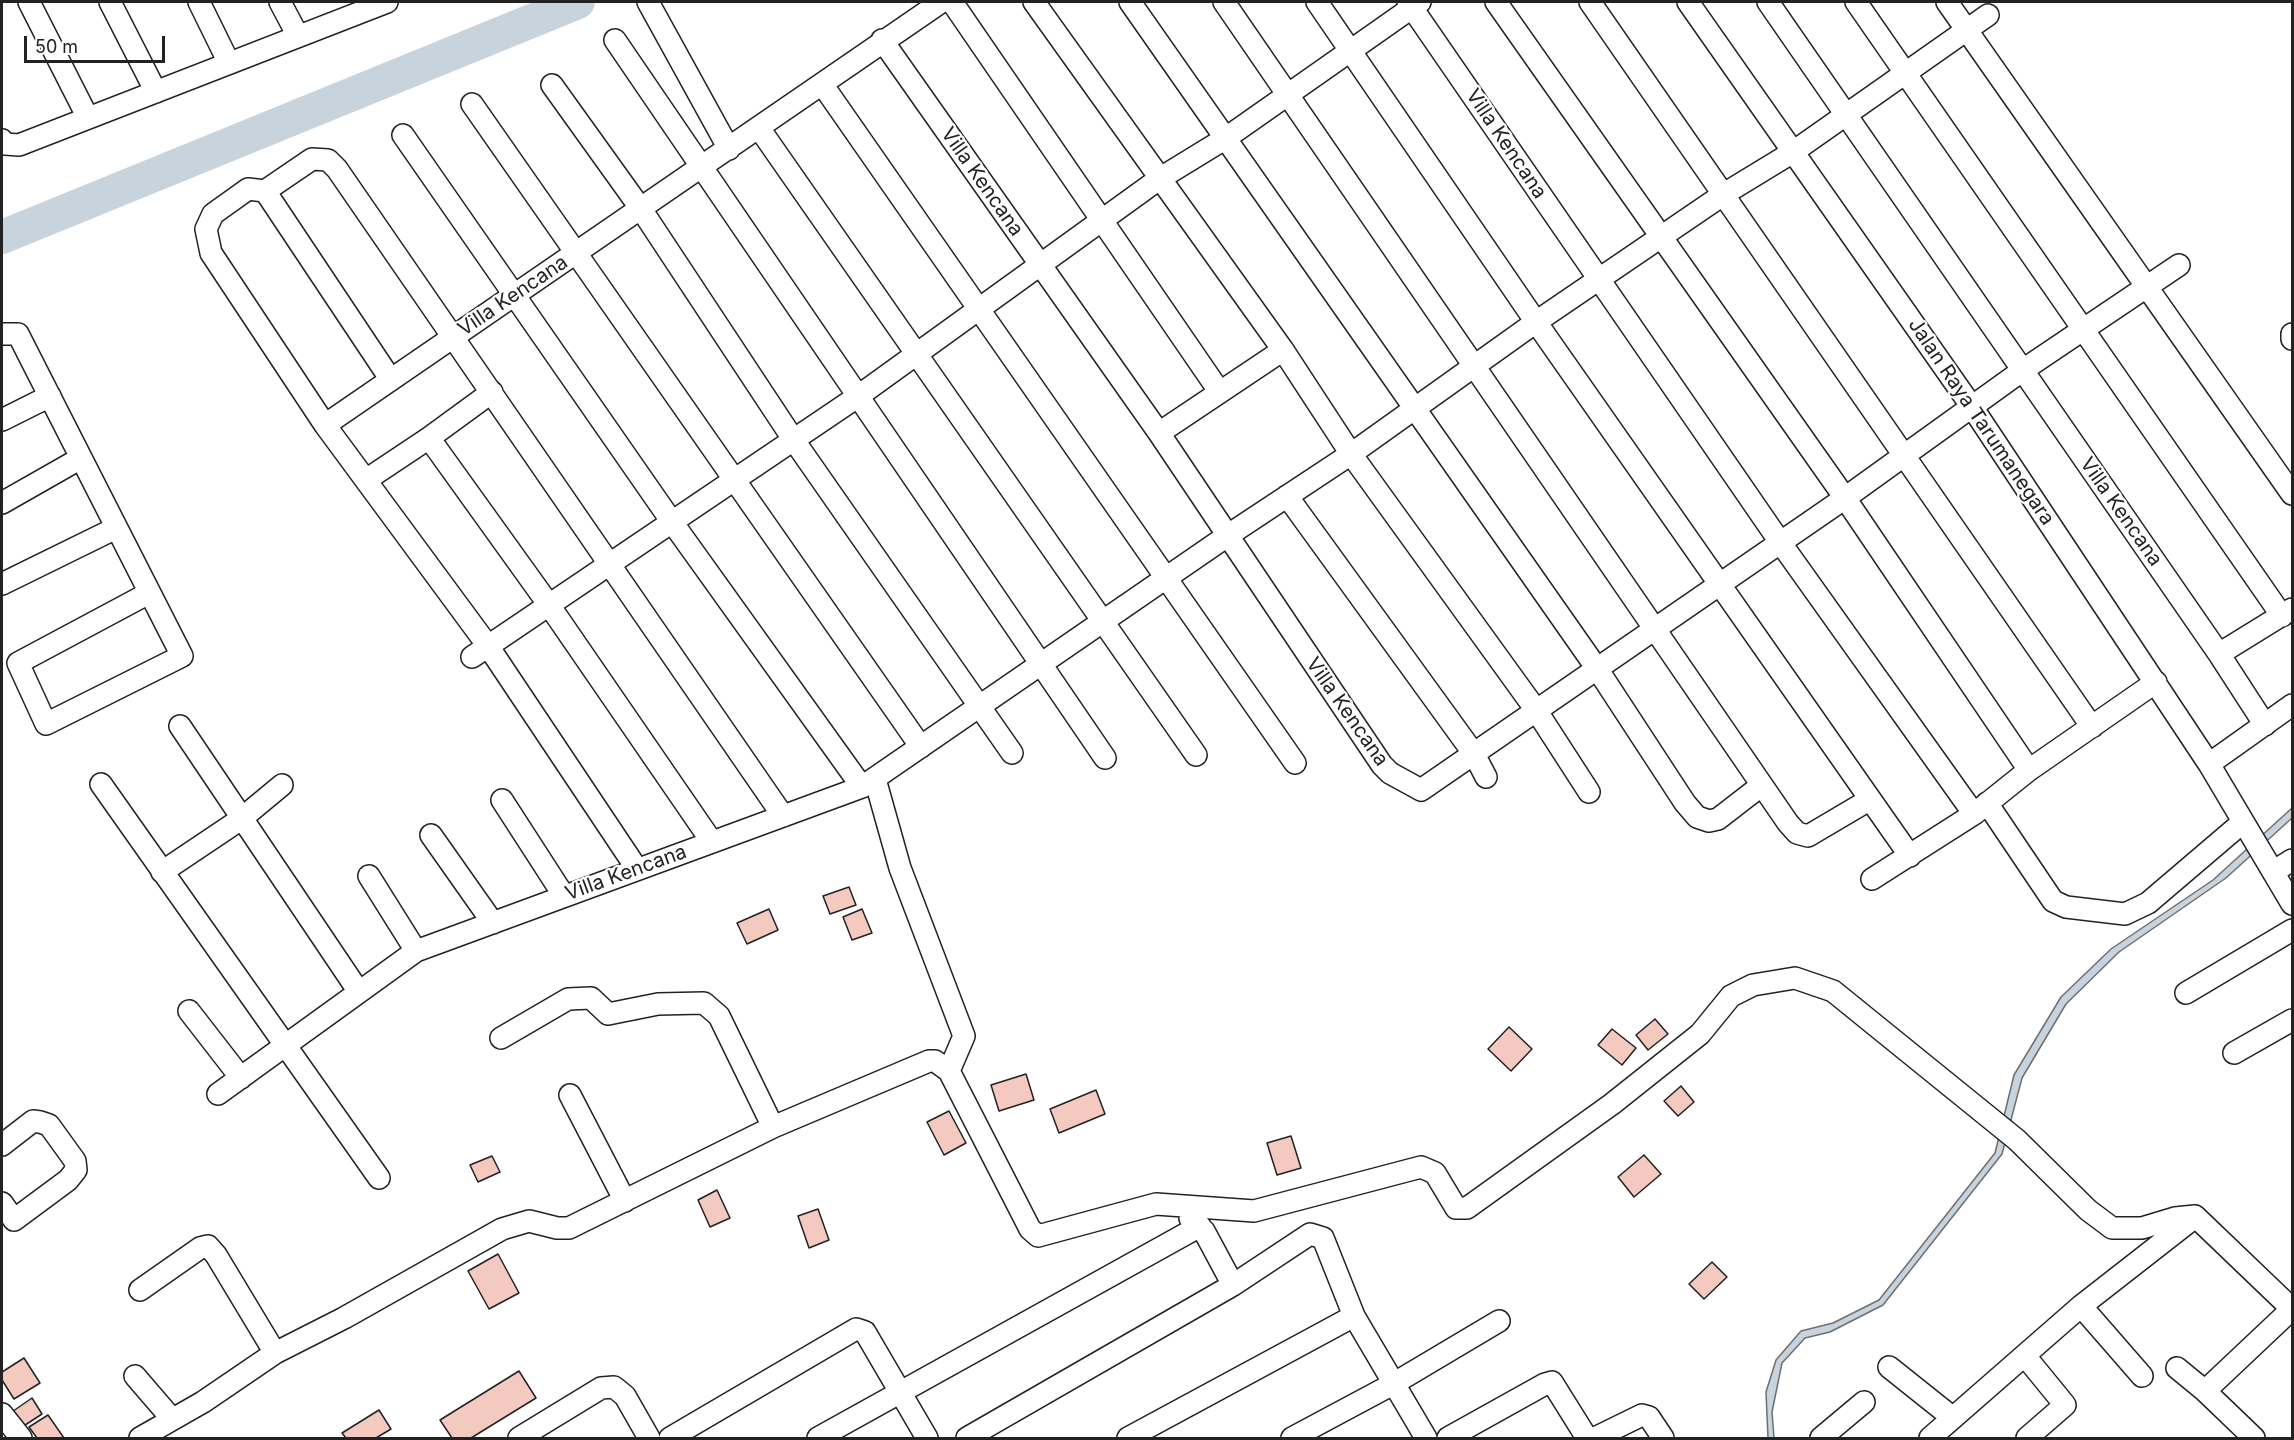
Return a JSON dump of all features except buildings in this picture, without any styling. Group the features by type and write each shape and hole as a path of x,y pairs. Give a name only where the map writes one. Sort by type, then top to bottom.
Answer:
{"street":[{"path":"28,2 88,118"},
{"path":"110,2 156,92"},
{"path":"199,2 229,63"},
{"path":"280,2 298,36"},
{"name":"Villa Kencana","path":"325,425 702,168 882,40 941,2"},
{"path":"952,2 1220,391"},
{"path":"1034,2 1283,350 1351,454 1536,710 1588,792"},
{"path":"1130,2 1598,670 1685,803 1697,817 1709,821 1718,819 1762,785"},
{"path":"1224,2 1788,823 1803,836 1815,833 1869,800"},
{"path":"1317,2 1536,322 1910,856"},
{"path":"1496,2 1845,498 2029,770"},
{"path":"1590,2 2092,727"},
{"name":"Jalan Raya Tarumanegara","path":"1688,2 1972,407 2209,764 2292,904"},
{"name":"Villa Kencana","path":"1768,2 1847,113 2219,654 2265,725"},
{"path":"1856,2 2287,612 2219,654"},
{"path":"1947,2 2292,494"},
{"name":"Villa Kencana","path":"480,652 856,397 1159,179 1226,138 1413,3 1599,281 1780,542 2053,901 2067,907 2125,914 2148,903 2247,828"},
{"path":"2,140 5,144 19,145 375,4"},
{"path":"651,6 729,148"},
{"name":"Villa Kencana","path":"218,1094 416,951 869,783 1227,536 1351,454 1536,322 1724,194 1793,152 1988,15"},
{"path":"615,40 856,397 1105,758"},
{"name":"Villa Kencana","path":"882,40 1159,433 1382,765 1390,773 1420,790 1598,670 1718,584 1845,498 2023,370 2180,265"},
{"path":"822,84 1295,764"},
{"path":"552,85 641,209 793,439 1012,753"},
{"path":"472,104 736,478 921,747"},
{"path":"759,128 1196,756"},
{"path":"404,135 672,522 869,783 964,1036 949,1071"},
{"path":"637,869 480,652 211,253 206,229 213,214 248,189 265,191 312,159 328,160 454,337 608,565 783,816"},
{"path":"265,191 391,380"},
{"path":"2,334 18,334 182,656 46,724 18,663 149,593"},
{"path":"2292,334 2292,339"},
{"path":"1159,433 1283,350"},
{"path":"366,480 492,392"},
{"path":"2,420 50,396"},
{"path":"429,438 549,605 712,842"},
{"path":"2,503 81,458"},
{"path":"1287,496 1474,754 1486,777"},
{"path":"2,584 116,528"},
{"path":"1872,879 1981,809 2029,770 2156,682"},
{"path":"2209,764 2292,705"},
{"path":"180,726 359,992"},
{"path":"101,784 379,1178"},
{"path":"162,872 241,819 282,785"},
{"path":"502,800 564,896"},
{"path":"431,835 493,923"},
{"path":"2268,864 2292,860"},
{"path":"369,876 416,951"},
{"path":"2186,993 2292,930"},
{"path":"140,1438 275,1353 344,1318 502,1229 529,1221 563,1229 625,1201 773,1127 929,1061 935,1061 949,1071 1030,1229 1038,1236 1156,1203 1254,1211 1420,1167 1435,1173 1456,1208 1467,1208 1612,1104 1700,1034 1731,996 1753,985 1795,978 1833,991 2017,1140 2088,1210 2112,1228 2142,1228 2175,1218 2195,1216 2292,1309 2205,1391"},
{"path":"501,1038 568,999 591,998 609,1014 658,1004 704,1003 719,1016 773,1127"},
{"path":"189,1011 241,1078"},
{"path":"2234,1053 2292,1020"},
{"path":"570,1095 625,1201"},
{"path":"2,1145 33,1121 40,1122 48,1125 75,1161 76,1170 68,1180 8,1225 2,1203"},
{"path":"1176,1206 1200,1226 1233,1285"},
{"path":"1930,1438 2081,1306 2195,1216"},
{"path":"818,1438 1200,1226"},
{"path":"968,1438 1233,1285 1310,1234 1323,1238 1354,1316 1426,1438"},
{"path":"140,1290 200,1248 208,1246 216,1255 275,1353"},
{"path":"2081,1306 2142,1376"},
{"path":"1128,1438 1354,1316"},
{"path":"1292,1438 1393,1384 1499,1321"},
{"path":"670,1438 856,1329 865,1332 927,1438"},
{"path":"2025,1356 2065,1405 2027,1438"},
{"path":"1889,1367 1953,1418"},
{"path":"2177,1368 2205,1391 2254,1438"},
{"path":"135,1376 172,1419"},
{"path":"1448,1438 1552,1382 1587,1438"},
{"path":"519,1438 601,1388 614,1387 625,1396 649,1438"},
{"path":"1821,1438 1864,1402"},
{"path":"2,1414 21,1438"},
{"path":"1595,1438 1642,1414 1649,1417 1663,1438"}],"shaded area":[{"path":"2292,808 2292,818 2226,878 2119,952 2066,1004 2022,1078 2002,1154 1883,1305 1830,1332 1805,1338 1782,1363 1772,1412 1774,1438 1768,1438 1766,1392 1776,1360 1801,1331 1833,1323 1879,1300 1995,1153 2014,1075 2061,997 2111,949 2213,880"}],"waterway":[{"path":"2,237 578,2"}]}
